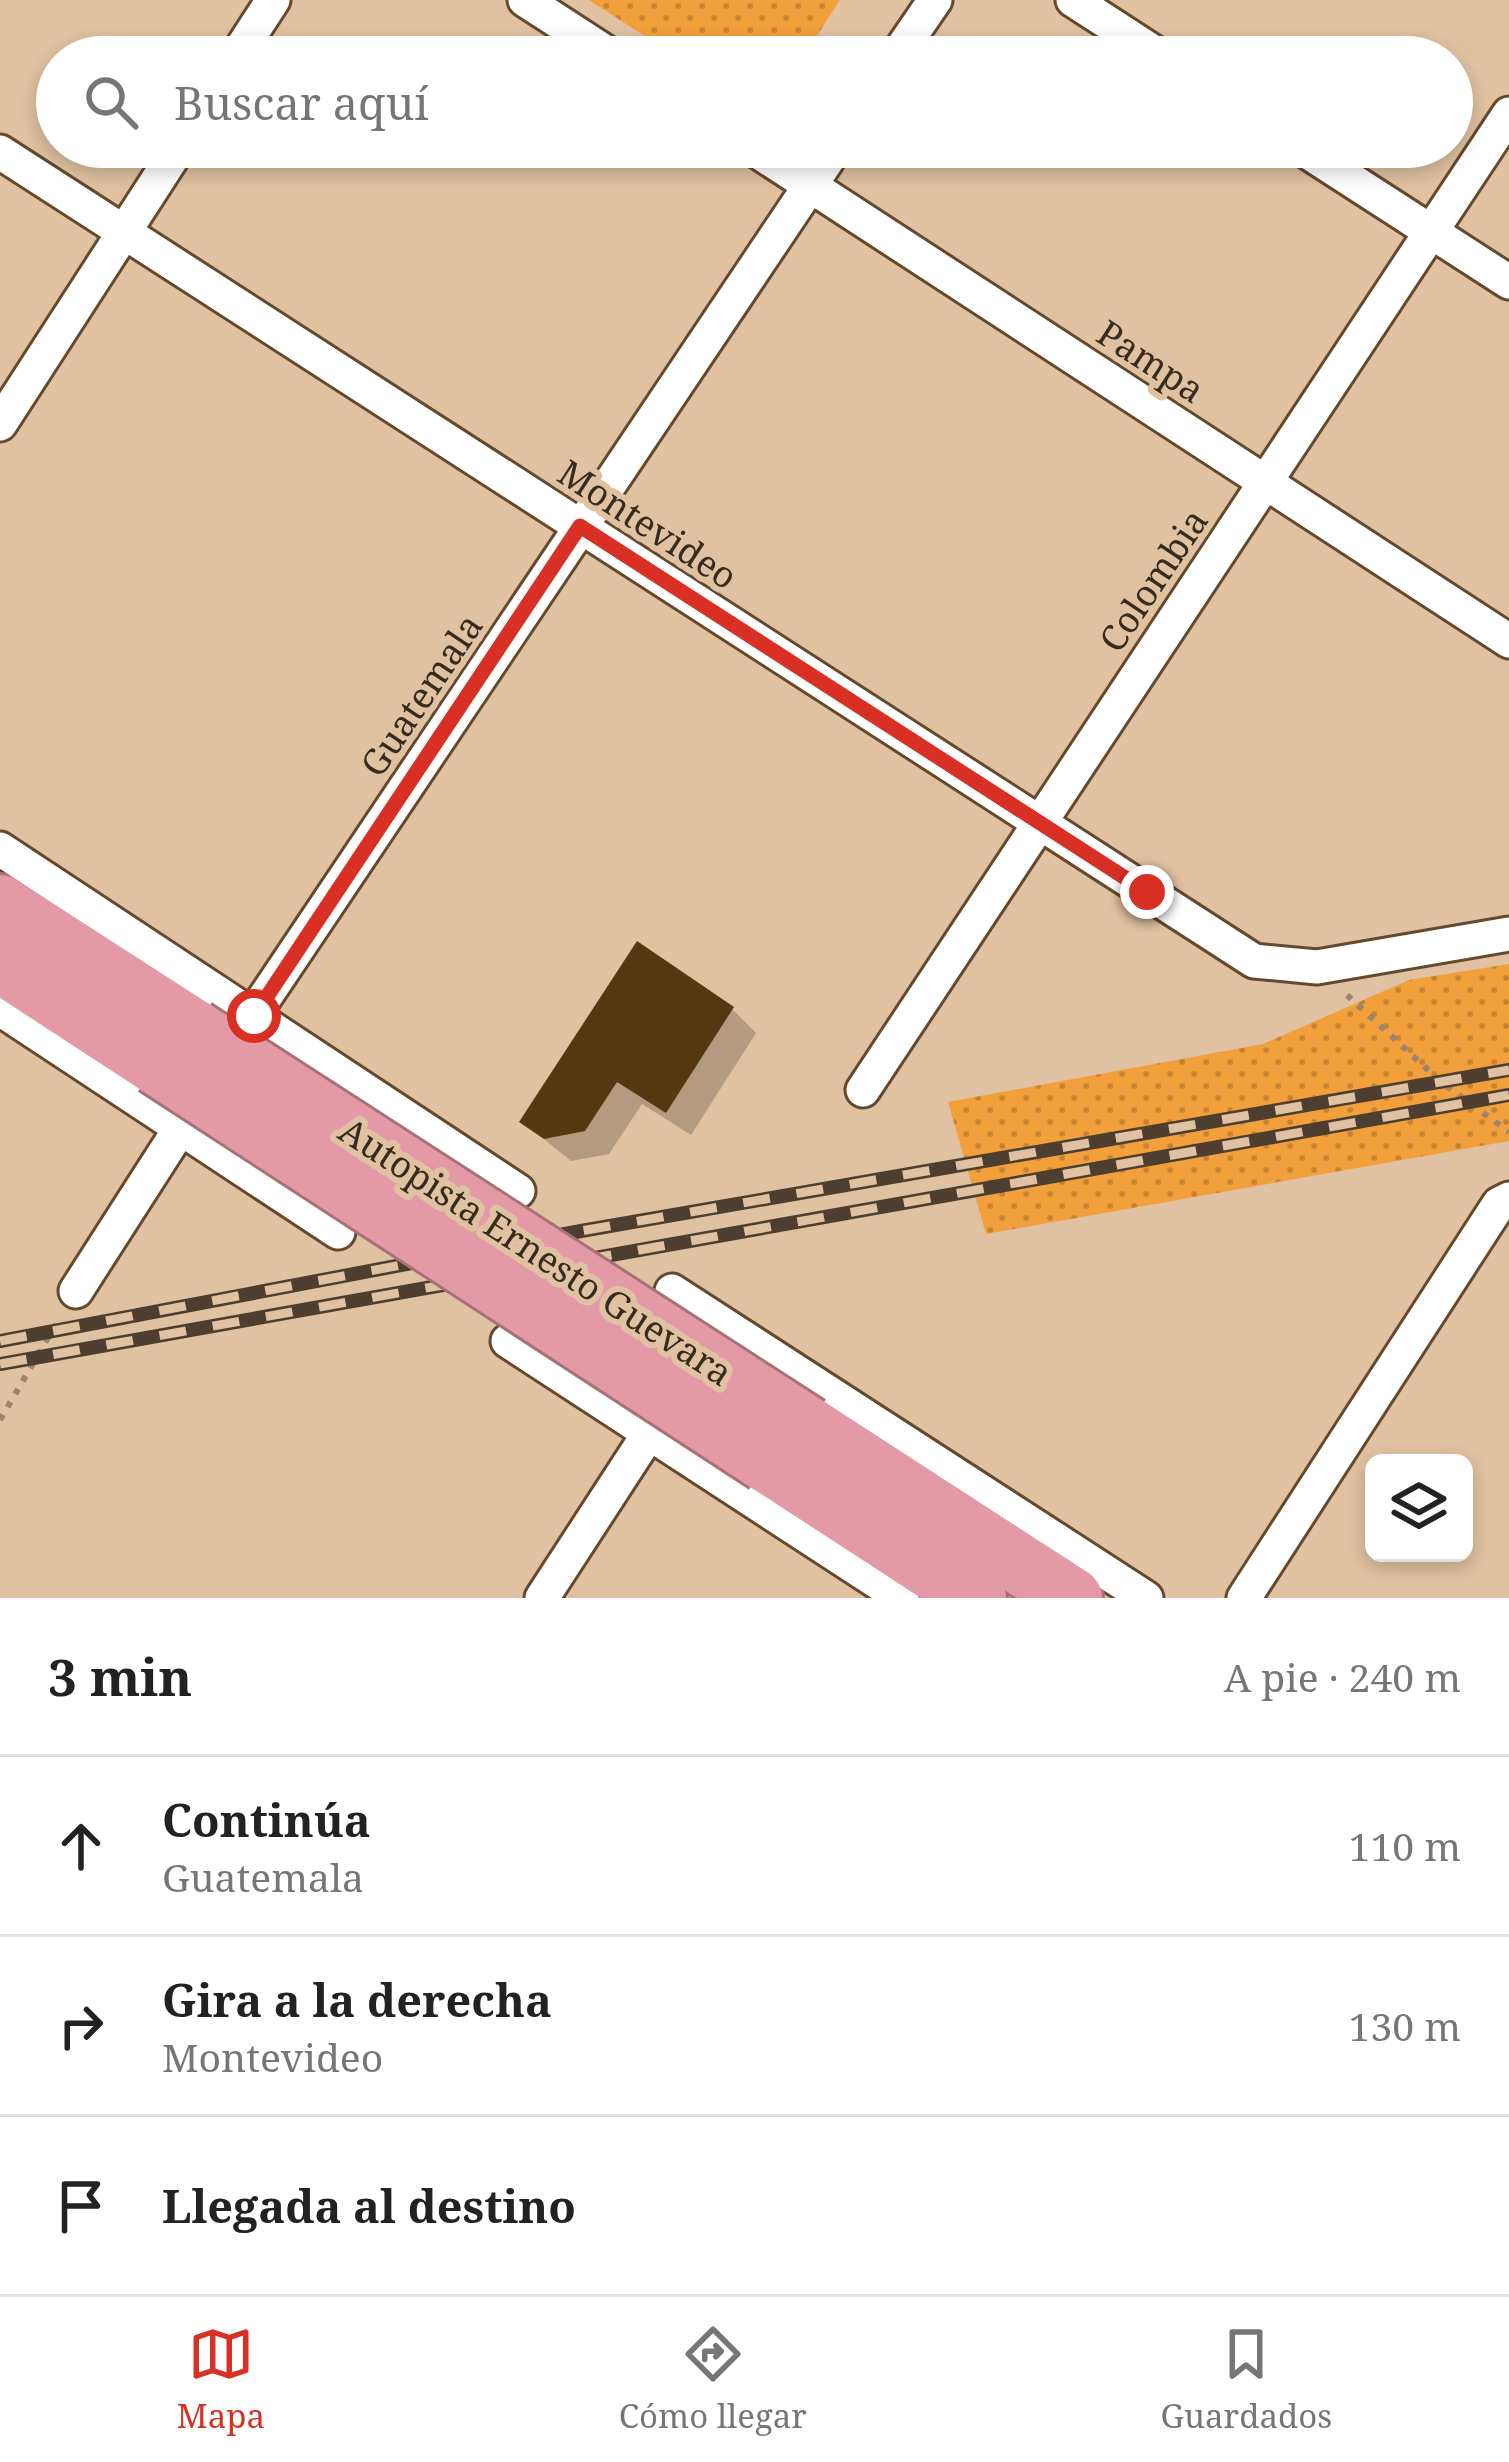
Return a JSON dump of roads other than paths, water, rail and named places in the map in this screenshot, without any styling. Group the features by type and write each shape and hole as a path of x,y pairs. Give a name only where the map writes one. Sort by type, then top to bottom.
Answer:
{"highway":[{"name":"Autopista Ernesto Guevara","path":"0,905 175,1047 788,1444 1072,1598"},
{"name":"Autopista Ernesto Guevara","path":"0,962 175,1047"},
{"name":"Autopista Ernesto Guevara","path":"788,1444 976,1598"}],"street":[{"path":"250,36 273,0"},
{"path":"526,0 581,36"},
{"path":"910,36 934,0"},
{"path":"1073,0 1129,36"},
{"name":"Colombia","path":"862,1090 1509,114"},
{"name":"Montevideo","path":"0,152 1254,961 1317,967 1509,934"},
{"path":"0,424 165,168"},
{"name":"Pampa","path":"783,168 1509,640"},
{"name":"Guatemala","path":"76,1291 254,1016 822,168"},
{"path":"1332,168 1509,282"},
{"path":"0,849 518,1190"},
{"path":"0,1009 338,1232"},
{"path":"1244,1598 1499,1204 1509,1199"},
{"path":"672,1291 1146,1598"},
{"path":"542,1598 721,1323"},
{"path":"508,1341 902,1598"}],"railway":[{"path":"0,1341 581,1231 1509,1070"},
{"path":"0,1364 1509,1095"}]}
